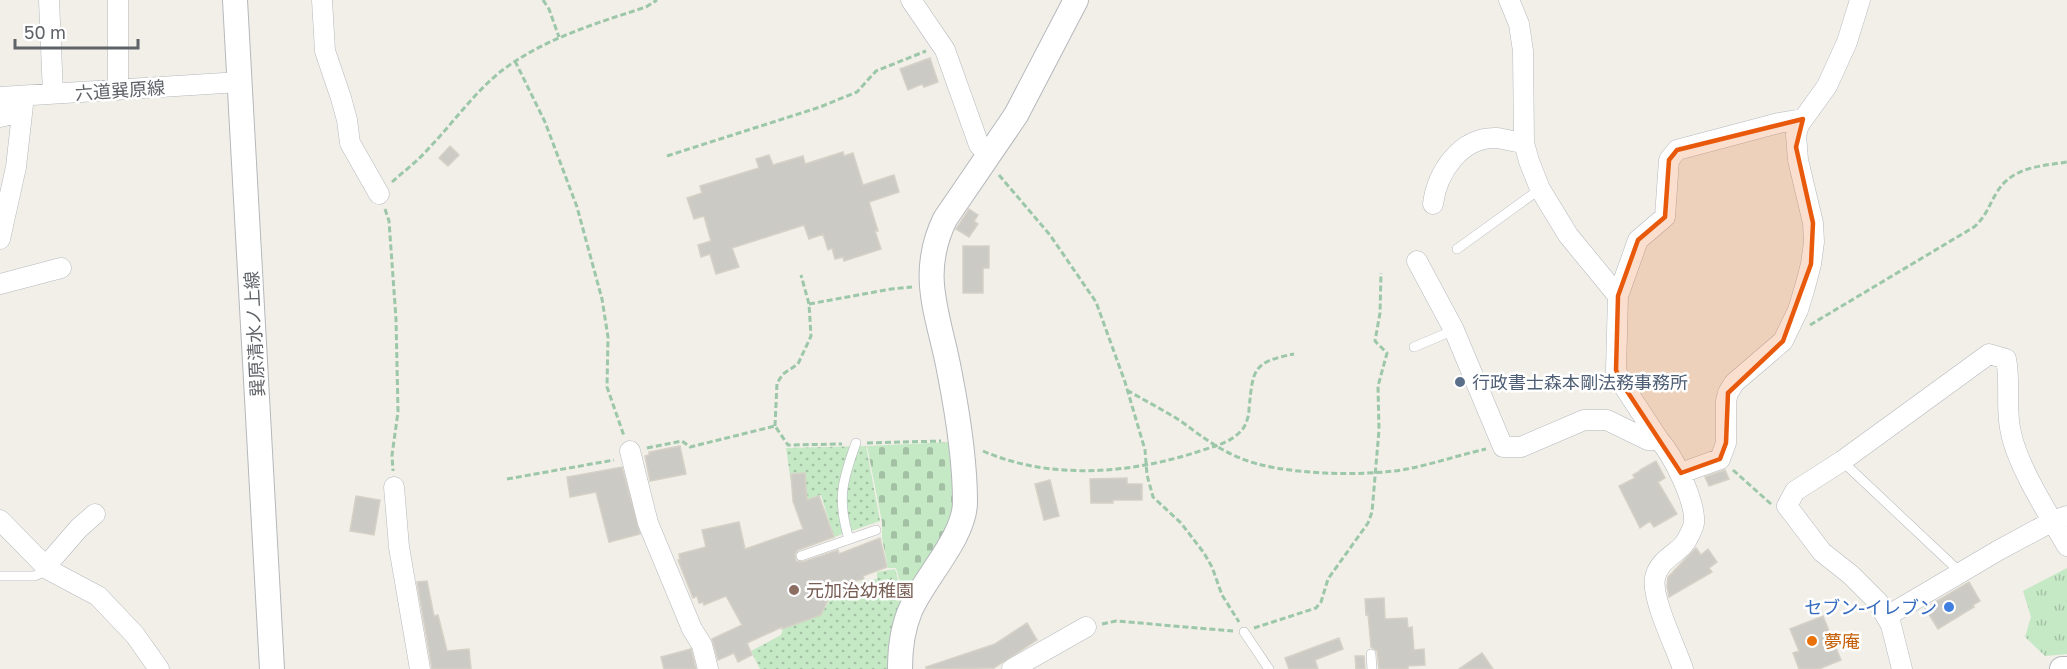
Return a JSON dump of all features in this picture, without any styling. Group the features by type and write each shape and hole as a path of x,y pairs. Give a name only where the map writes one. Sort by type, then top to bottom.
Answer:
{"street":[{"path":"49,0 53,94"},
{"path":"118,0 118,90"},
{"name":"巽原清水ノ上線","path":"235,0 272,669"},
{"path":"322,0 324,51 341,98 350,143 379,194"},
{"path":"911,0 942,45 979,145 987,159"},
{"path":"900,669 903,629 910,609 961,523 965,504 961,443 950,373 933,300 932,254 945,219 1016,115 1076,0"},
{"path":"1509,0 1519,24 1523,51 1524,143 1540,189 1568,235 1618,296"},
{"path":"1681,473 1720,459 1726,443 1728,393 1734,382 1784,340 1798,310 1811,264 1814,242 1813,223 1796,147 1799,125 1827,86 1847,42 1860,0"},
{"name":"六道巽原線","path":"0,97 23,104 53,94 240,82"},
{"path":"0,117 23,104"},
{"path":"0,239 16,167 23,104"},
{"path":"1683,669 1655,586 1658,570 1663,562 1685,543 1694,524 1681,473 1621,382 1616,370 1618,296 1638,240 1665,217 1669,160 1677,150 1779,123 1803,119"},
{"path":"1433,204 1434,196 1447,167 1458,152 1467,145 1494,138 1524,143"},
{"path":"1417,261 1454,330 1503,447 1521,447 1584,420 1607,420 1648,440 1659,440"},
{"path":"0,284 61,268"},
{"path":"1902,669 1887,616 1878,602 1851,575 1822,552 1787,506 1795,491 1842,461 1989,354 2006,359 2010,376 2008,409 2011,434 2020,459 2060,519 2067,546"},
{"path":"630,454 648,523 692,629 702,645 708,669"},
{"path":"394,487 407,605 420,669"},
{"path":"47,568 79,528 95,514"},
{"path":"1887,616 2060,519"},
{"path":"0,520 47,568 98,596 135,635 159,669"},
{"path":"1012,669 1086,627"},
{"path":"2062,669 2067,669"}],"lane":[{"path":"1457,249 1540,189"},
{"path":"1414,347 1454,330"},
{"path":"849,539 841,513 842,492 846,470 856,443"},
{"path":"1842,461 1961,573"},
{"path":"801,556 876,530"},
{"path":"0,576 34,576 47,568"},
{"path":"1244,632 1269,669"},
{"path":"1371,654 1372,669"}],"path":[{"path":"543,0 549,9 559,37"},
{"path":"394,487 392,455 398,412 396,319 389,221 379,194 412,167 488,82 515,61 559,37 657,0"},
{"path":"667,156 820,107 857,92 876,71 942,45"},
{"path":"515,61 545,122 577,207 602,299 608,337 607,387 630,454"},
{"path":"987,159 1050,235 1096,302 1145,450 1153,497 1181,523 1204,553 1212,567 1222,595 1244,632"},
{"path":"1784,340 1974,227 1987,212 2008,178 2030,167 2067,162"},
{"path":"1086,627 1116,621 1244,632 1316,608 1321,602 1328,579 1368,523 1375,499 1379,430 1378,386 1387,352 1375,341 1380,313 1381,273"},
{"path":"801,275 809,304 811,336 798,364 783,374 777,383 775,401 776,426 788,445 794,446 856,443 961,443 1006,461 1045,468 1077,470 1146,466 1216,447 1230,440 1244,429 1249,415 1252,380 1256,369 1267,362 1294,354"},
{"path":"809,304 891,289 932,286"},
{"path":"1126,389 1180,421 1216,447 1242,459 1290,471 1376,473 1405,470 1459,455 1503,447"},
{"path":"507,479 682,441 690,447 776,426"},
{"path":"1720,459 1772,505 1787,506"}],"highlighted area":[{"path":"1803,119 1796,147 1813,223 1811,264 1783,341 1728,393 1726,443 1720,459 1681,473 1621,382 1616,370 1618,296 1638,240 1665,217 1669,160 1677,150"}],"green space":[{"path":"950,442 953,506 950,521 904,597 896,568 888,568 882,538 882,522 867,446"},
{"path":"866,446 880,521 834,537 821,495 794,503 786,448"},
{"path":"2067,568 2067,654 2045,656 2025,637 2031,617 2023,591"},
{"path":"895,569 903,598 893,623 889,646 889,669 760,669 751,651 781,635 783,629 821,615 831,597 843,594 842,589 861,585 861,581 877,579 877,572"}],"building":[{"path":"930,58 938,82 924,87 922,84 908,90 900,69"},
{"path":"450,146 459,155 448,166 439,158"},
{"path":"843,152 844,156 853,153 863,185 894,175 899,192 869,202 881,249 844,261 843,257 835,259 832,248 828,250 823,234 809,239 804,225 732,248 739,267 716,274 710,254 701,257 698,245 711,241 704,216 694,219 687,198 702,193 700,186 759,168 756,159 769,155 773,165 803,156 805,164"},
{"path":"969,209 978,215 974,221 978,224 969,237 956,229"},
{"path":"963,246 989,246 989,268 983,268 983,293 963,293"},
{"path":"680,446 686,474 650,481 645,456 649,455 649,452"},
{"path":"1656,461 1665,478 1658,482 1677,514 1654,527 1650,521 1640,528 1619,486 1635,478 1633,475"},
{"path":"622,467 640,534 609,542 596,492 570,497 567,477"},
{"path":"1725,470 1729,479 1709,486 1705,477"},
{"path":"805,473 807,500 819,496 834,537 798,550 795,554 796,561 803,562 838,550 839,554 880,538 887,567 832,591 821,615 782,629 782,627 747,643 752,655 738,662 734,653 718,660 712,639 742,625 726,596 704,605 703,602 699,603 697,596 693,598 678,560 680,560 679,554 706,547 702,530 739,522 745,549 803,529 793,501 791,474"},
{"path":"1127,478 1127,484 1142,484 1142,500 1091,503 1090,479"},
{"path":"1050,480 1059,516 1044,520 1035,484"},
{"path":"356,496 380,500 374,535 350,531"},
{"path":"1696,548 1701,555 1708,549 1717,562 1709,568 1712,572 1669,597 1668,577"},
{"path":"427,581 434,616 438,615 447,651 469,649 471,669 432,669 417,582"},
{"path":"1969,582 1980,601 1938,629 1925,608"},
{"path":"1384,598 1385,619 1407,618 1408,628 1412,627 1414,650 1424,649 1425,665 1408,666 1408,669 1379,669 1377,651 1371,647 1365,599"},
{"path":"1823,616 1841,660 1819,669 1799,669 1793,653 1799,651 1790,629"},
{"path":"1027,623 1037,640 994,668 926,669 926,667 995,644"},
{"path":"1339,638 1343,649 1315,660 1318,669 1289,669 1285,658"},
{"path":"691,649 696,669 664,669 661,657"},
{"path":"1482,653 1493,669 1459,669"},
{"path":"1355,656 1364,656 1365,669 1356,669"}],"place":[{"name":"行政書士森本剛法務事務所","path":"1460,382"},
{"name":"元加治幼稚園","path":"794,590"},
{"name":"セブン-イレブン","path":"1949,607"},
{"name":"夢庵","path":"1812,641"}]}
